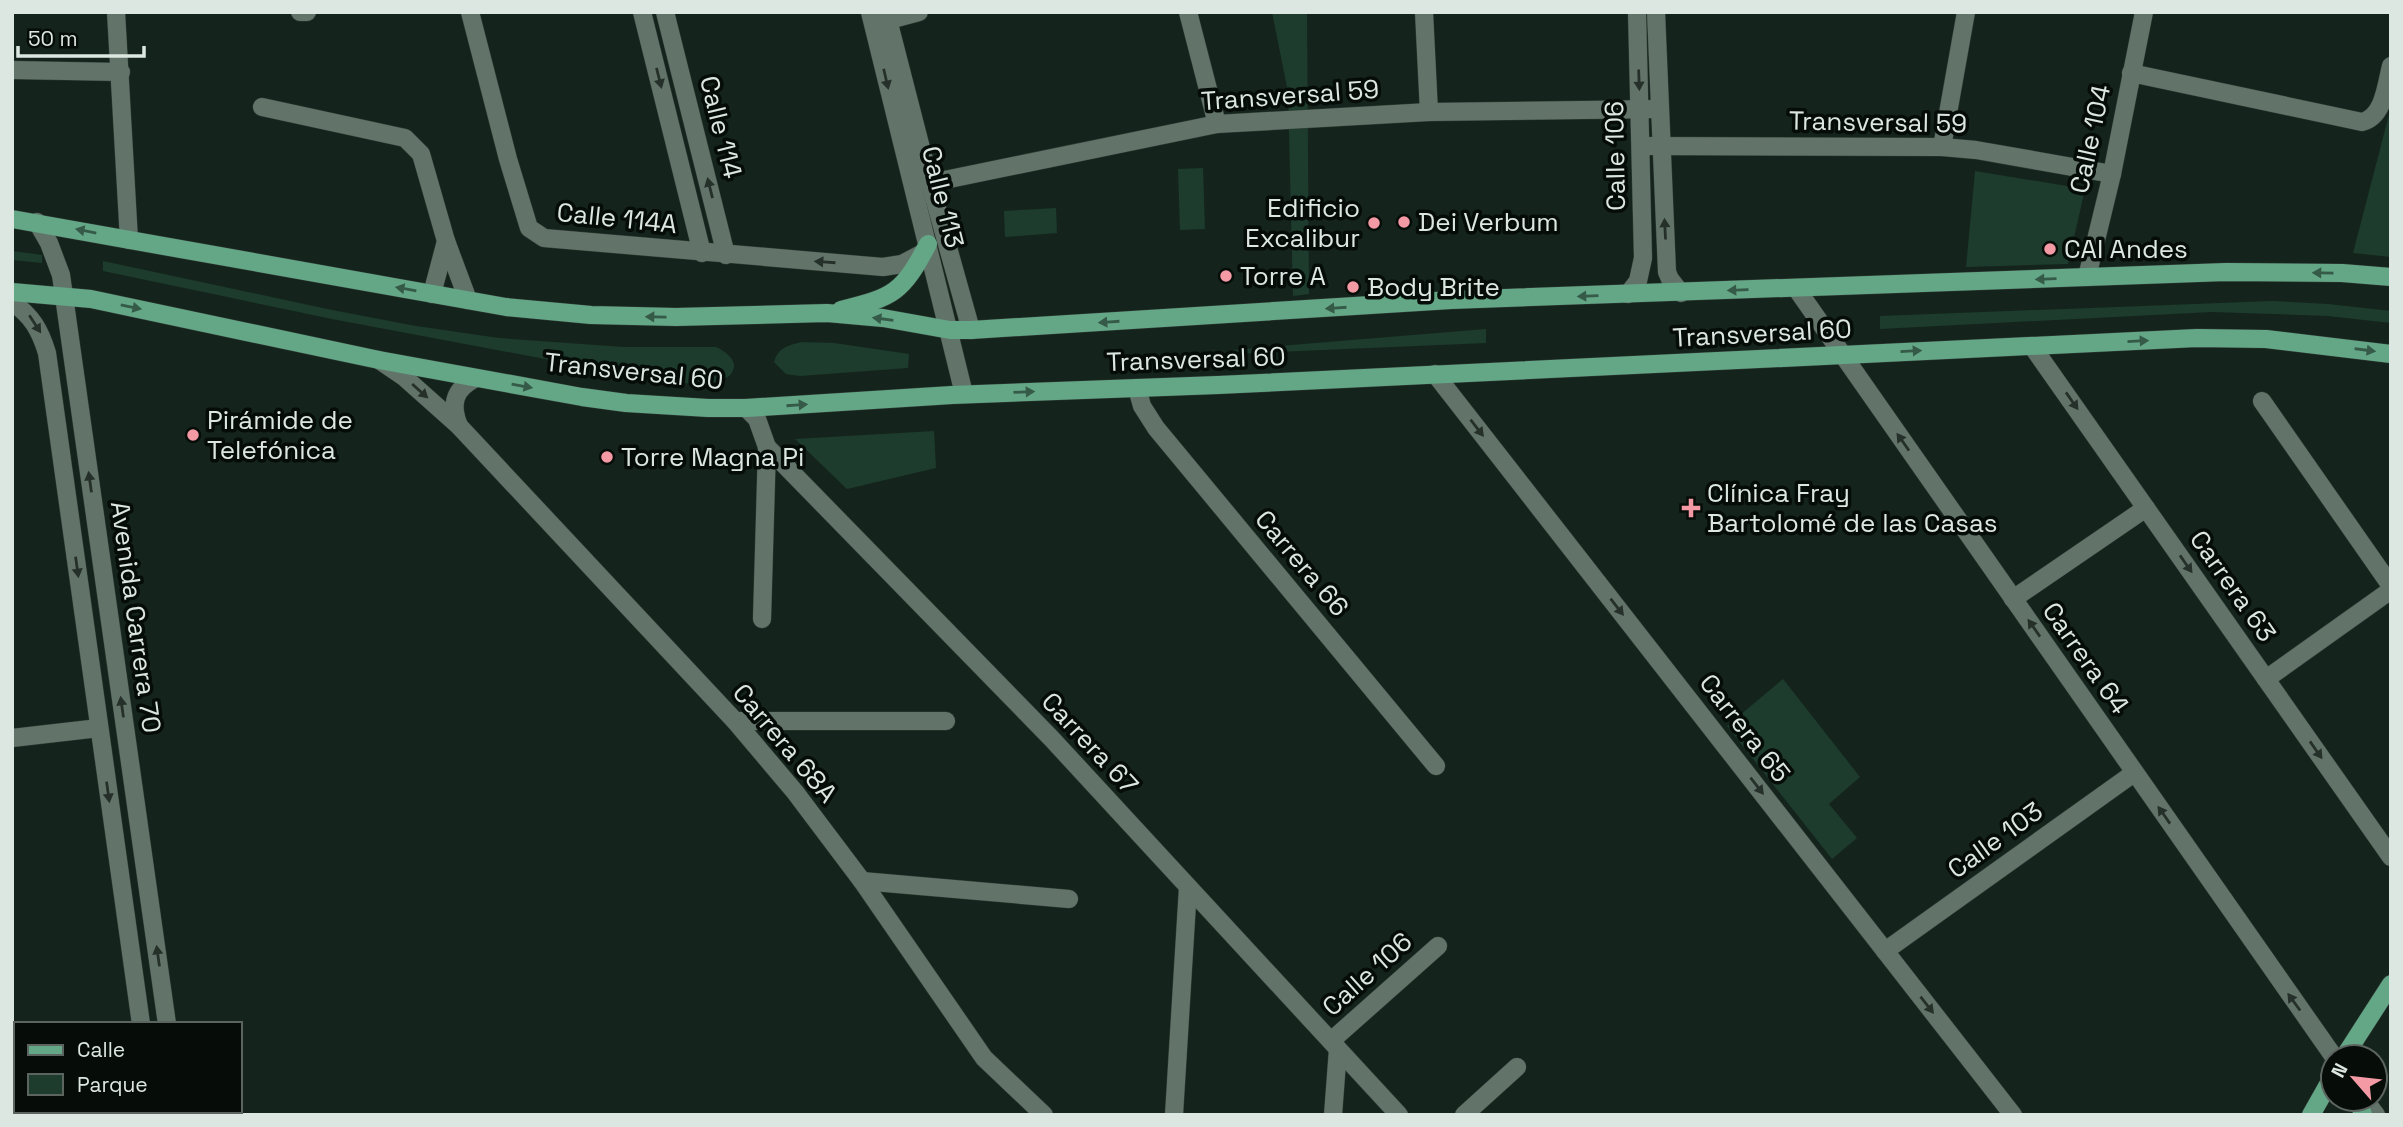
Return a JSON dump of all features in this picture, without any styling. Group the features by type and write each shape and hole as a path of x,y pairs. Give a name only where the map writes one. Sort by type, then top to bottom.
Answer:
{"main road":[{"name":"Transversal 60","path":"12,219 506,307 591,315 676,317 827,313 883,318 950,330 1451,300 2274,272 2391,277"},
{"path":"827,313 890,295 911,274 925,249"},
{"name":"Transversal 60","path":"12,292 64,295 113,303 476,378 626,402 696,408 747,408 964,394 2218,338 2266,339 2391,354"},
{"path":"2353,1043 2391,984"}],"street":[{"path":"116,12 129,240"},
{"path":"300,12 307,12"},
{"name":"Calle 114A","path":"470,12 529,228 544,239 892,267 914,259 925,249"},
{"name":"Calle 114","path":"642,12 702,253"},
{"name":"Calle 114","path":"665,12 726,255"},
{"path":"879,17 919,12"},
{"path":"1188,12 1217,124"},
{"path":"1424,12 1429,112"},
{"name":"Calle 106","path":"1628,295 1638,281 1643,258 1637,12"},
{"name":"Calle 106","path":"1656,12 1667,272 1681,293"},
{"path":"1942,147 1966,12"},
{"name":"Calle 104","path":"2087,277 2112,174 2144,12"},
{"name":"Calle 113","path":"879,17 930,183 971,330"},
{"name":"Calle 113","path":"879,17 925,249 950,330 964,394"},
{"path":"2131,73 2357,122 2369,120 2379,110 2391,66"},
{"path":"12,70 121,72"},
{"path":"262,107 405,138 421,154 446,241 468,300"},
{"name":"Transversal 59","path":"930,183 1217,124 1429,112 1660,108"},
{"name":"Transversal 59","path":"1642,146 1942,147 1976,150 2112,174"},
{"name":"Avenida Carrera 70","path":"37,222 61,275 167,1022"},
{"path":"432,294 446,241"},
{"name":"Carrera 64","path":"1796,288 2324,1043"},
{"name":"Avenida Carrera 70","path":"12,302 30,316 47,353 141,1022"},
{"name":"Carrera 63","path":"2032,346 2391,857"},
{"name":"Carrera 68A","path":"379,360 404,377 459,426 735,721 795,792 862,881 984,1058 1044,1115"},
{"name":"Carrera 65","path":"1434,374 2013,1115"},
{"path":"459,426 454,415 453,402 460,387 476,378"},
{"name":"Carrera 66","path":"1138,388 1142,406 1156,428 1436,766"},
{"path":"2262,401 2391,588 2266,679"},
{"name":"Carrera 67","path":"747,408 757,419 767,447 1051,738 1399,1115"},
{"path":"762,619 767,447"},
{"path":"2013,599 2146,508"},
{"path":"85,622 109,618"},
{"path":"735,721 946,721"},
{"path":"12,738 100,736 127,742"},
{"name":"Calle 103","path":"1885,951 2134,773"},
{"path":"862,881 1069,899"},
{"path":"1174,1115 1188,887"},
{"name":"Calle 106","path":"1335,1045 1438,946"},
{"path":"1333,1115 1335,1045"},
{"path":"1464,1115 1517,1067"}],"green space":[{"path":"1272,12 1307,12 1309,294 1293,296 1288,92"},
{"path":"2391,107 2391,257 2353,253"},
{"path":"1203,168 1205,229 1180,230 1178,169"},
{"path":"1975,171 2085,189 2068,264 1966,267"},
{"path":"1056,208 1057,233 1005,237 1004,211"},
{"path":"12,251 42,255 42,263 12,260"},
{"path":"103,261 332,310 499,338 623,347 716,347 731,358 734,367 730,375 714,382 662,381 332,319 103,271"},
{"path":"2272,301 2391,311 2391,323 2328,316 2212,312 1880,329 1880,316"},
{"path":"1486,329 1486,343 1232,354 1232,350"},
{"path":"801,342 834,343 909,354 908,368 800,376 786,374 774,362 776,357 784,348"},
{"path":"934,431 936,468 847,489 795,439"},
{"path":"1783,679 1860,777 1829,804 1857,838 1832,859 1727,726"}],"place":[{"name":"Dei Verbum","path":"1404,222"},
{"name":"Edificio Excalibur","path":"1374,223"},
{"name":"CAI Andes","path":"2050,249"},
{"name":"Torre A","path":"1226,276"},
{"name":"Body Brite","path":"1353,287"},
{"name":"Pirámide de Telefónica","path":"193,435"},
{"name":"Torre Magna Pi","path":"607,457"},
{"name":"Clínica Fray Bartolomé de las Casas","path":"1691,508"}]}
